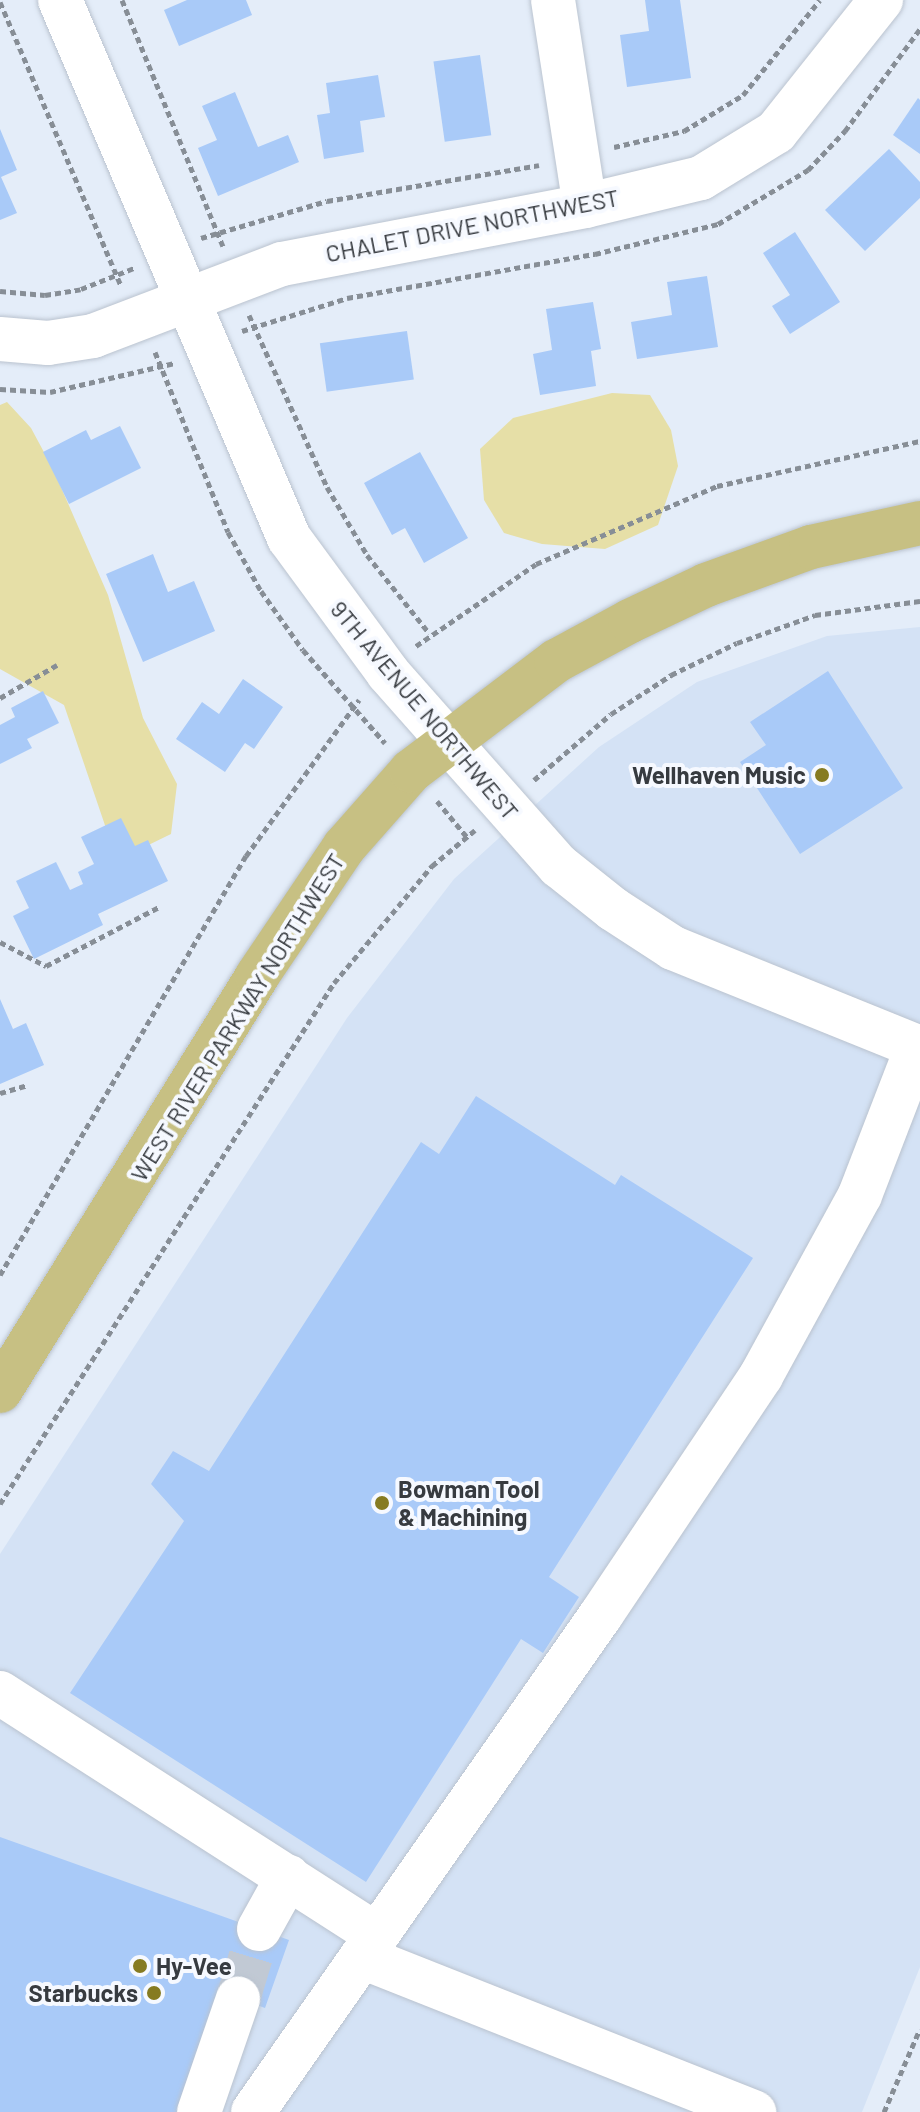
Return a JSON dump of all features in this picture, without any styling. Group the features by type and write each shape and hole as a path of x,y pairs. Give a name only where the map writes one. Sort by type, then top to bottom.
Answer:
{"main road":[{"name":"WEST RIVER PARKWAY NORTHWEST","path":"0,1391 257,976 344,847 411,771 448,739 556,661 706,585 811,547 920,523"}],"street":[{"name":"9TH AVENUE NORTHWEST","path":"60,0 289,538 339,611 559,866 673,948 918,1047"},
{"path":"553,0 585,206"},
{"name":"CHALET DRIVE NORTHWEST","path":"0,339 48,343 93,336 187,296 336,249 585,206 701,178 755,147 807,99 881,0"},
{"path":"253,2112 761,1376 860,1195 918,1047"},
{"path":"0,1693 288,1877 370,1946 754,2112"},
{"path":"259,1929 288,1877"},
{"path":"199,2112 238,1999"}],"path":[{"path":"122,0 217,231 327,201 523,169 684,131 709,119 743,95 820,0"},
{"path":"0,2 116,276 45,295 0,291"},
{"path":"253,325 327,487 367,555 429,633 536,564 717,486 920,441"},
{"path":"0,389 50,392 163,369"},
{"path":"0,1504 334,983 432,866 611,714 671,675 815,615 920,601"},
{"path":"0,698 57,665"},
{"path":"0,1275 246,856 351,707"},
{"path":"0,942 46,966 159,907"},
{"path":"0,1093 28,1085"},
{"path":"884,2112 920,2029"}],"shaded area":[{"path":"612,393 650,395 671,430 678,466 658,525 605,549 542,544 504,533 484,500 480,449 513,418"},
{"path":"7,402 31,428 53,469 108,595 143,718 177,784 171,834 132,853 110,840 64,705 0,669 0,405"},
{"path":"920,627 920,1967 862,2112 0,2112 0,1554 347,1018 454,879 599,747 697,682 827,636"}],"building":[{"path":"187,0 246,0 252,15 179,46 164,10"},
{"path":"645,0 680,0 691,78 627,87 620,35 649,31"},
{"path":"480,55 491,135 445,142 433,62"},
{"path":"378,75 385,117 360,121 364,152 324,159 317,115 330,113 326,83"},
{"path":"235,92 258,147 288,135 299,162 218,196 198,148 217,140 202,106"},
{"path":"918,98 920,100 920,154 893,135"},
{"path":"0,129 17,170 1,177 17,213 0,220"},
{"path":"889,149 920,182 920,198 865,251 825,210"},
{"path":"795,232 840,302 790,334 772,306 790,295 763,253"},
{"path":"707,276 718,347 637,359 631,322 672,315 667,282"},
{"path":"593,302 601,349 591,351 596,386 540,395 533,354 552,350 546,309"},
{"path":"407,331 414,380 327,392 320,343"},
{"path":"120,426 141,468 69,504 43,452 86,430 91,440"},
{"path":"420,452 468,538 424,563 405,528 392,535 364,483"},
{"path":"153,554 168,592 194,581 215,631 143,662 106,574"},
{"name":"Wellhaven Music","path":"828,671 903,788 800,854 740,762 766,745 750,722"},
{"path":"243,679 283,707 254,749 245,743 225,772 176,739 202,702 219,714"},
{"path":"43,691 59,723 27,739 32,748 0,764 0,725 15,717 11,708"},
{"path":"121,818 135,846 148,840 168,881 98,914 103,925 34,959 13,916 29,908 16,881 56,862 70,890 83,884 78,872 94,864 81,837"},
{"path":"0,999 13,1029 26,1023 44,1065 0,1084"},
{"name":"Bowman Tool & Machining","path":"476,1096 615,1185 621,1175 753,1258 549,1577 579,1597 543,1653 521,1639 366,1882 70,1693 184,1521 151,1484 173,1451 209,1471 421,1142 439,1154"},
{"name":"Hy-Vee","path":"0,1837 289,1940 265,2008 221,1992 178,2112 0,2112"}],"tunnel":[{"path":"238,1999 259,1929"}],"place":[{"name":"Wellhaven Music","path":"822,775"},
{"name":"Bowman Tool & Machining","path":"382,1503"},
{"name":"Hy-Vee","path":"140,1966"},
{"name":"Starbucks","path":"154,1993"}]}
